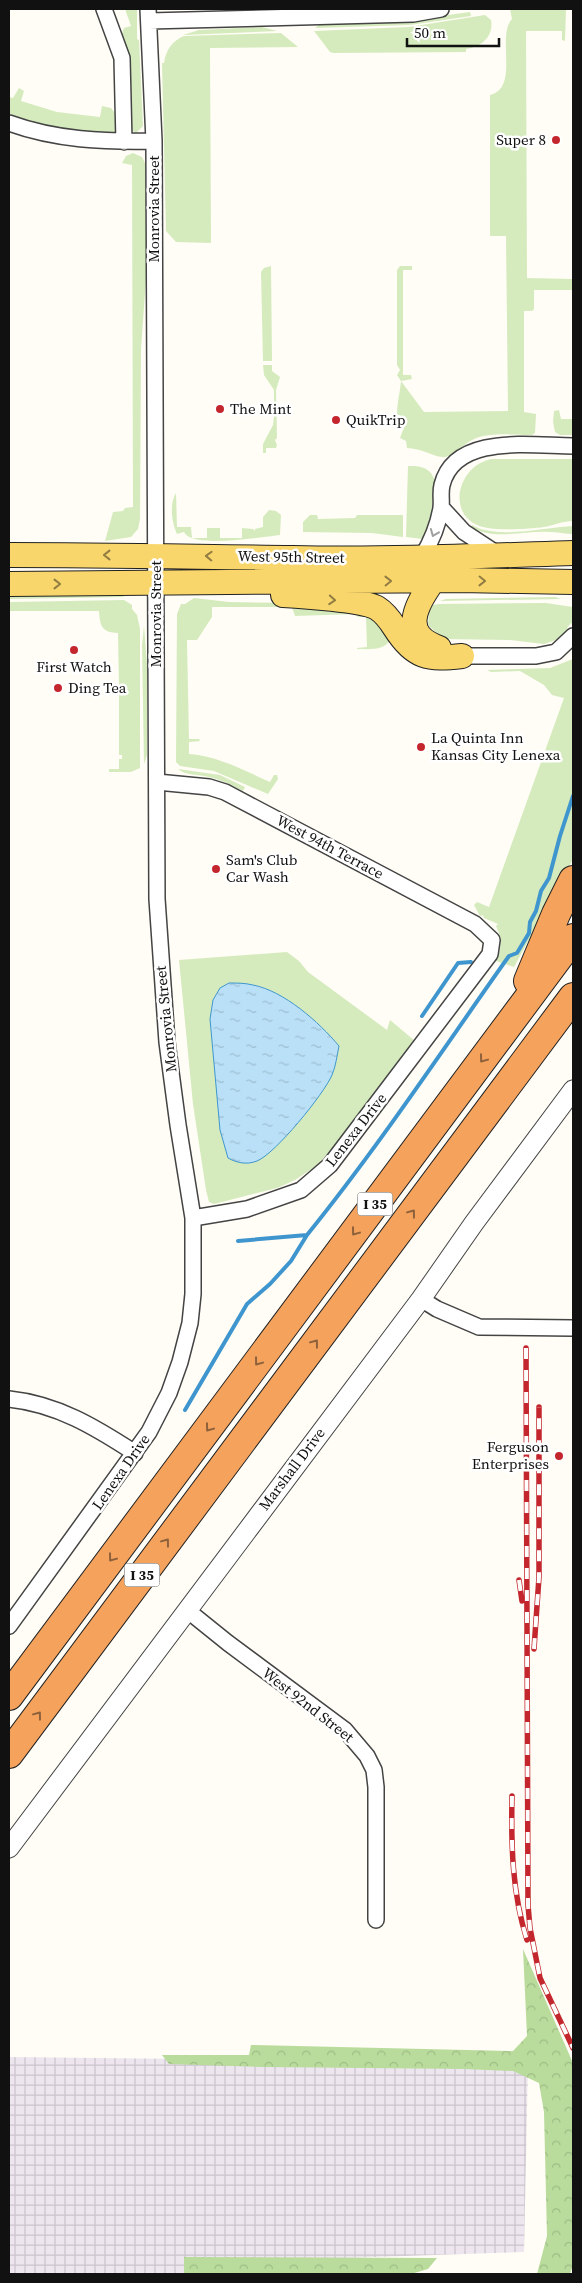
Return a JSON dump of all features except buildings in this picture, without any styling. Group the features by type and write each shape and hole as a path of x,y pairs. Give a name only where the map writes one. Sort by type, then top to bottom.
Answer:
{"highway":[{"path":"512,1020 556,914 573,880"},
{"name":"I 35","path":"9,1696 573,938"},
{"name":"I 35","path":"9,1754 573,997"},
{"path":"513,1078 573,1014"}],"main road":[{"name":"West 95th Street","path":"9,555 156,555 293,558 573,553"},
{"path":"433,581 421,598 414,626 419,637 428,644 462,656"},
{"name":"West 95th Street","path":"9,584 573,582"},
{"path":"217,583 241,595 294,596 358,601 379,609 389,619 409,648 428,658 462,656"}],"street":[{"path":"104,9 122,58 124,142"},
{"path":"149,15 406,14 441,9"},
{"name":"Monrovia Street","path":"149,15 154,141 157,899 174,1097 193,1218"},
{"path":"9,123 35,132 78,139 124,142 154,141"},
{"path":"422,557 437,528 441,507 441,488 445,475 454,462 464,454 480,449 504,446 573,446"},
{"path":"441,507 464,532 499,555"},
{"path":"462,656 536,656 556,652 573,636"},
{"name":"West 94th Terrace","path":"157,782 209,786 225,792 475,924 492,940"},
{"name":"Lenexa Drive","path":"9,1626 135,1453 149,1432 169,1393 188,1333 194,1294 193,1218 247,1209 301,1190 330,1165 490,954 492,940"},
{"name":"Marshall Drive","path":"9,1848 421,1299 474,1223 573,1090"},
{"path":"421,1299 437,1310 479,1327 573,1328"},
{"path":"9,1400 54,1408 76,1417 135,1453"},
{"name":"West 92nd Street","path":"187,1610 345,1730 367,1756 374,1770 376,1787 376,1920"}],"shaded area":[{"path":"9,2057 528,2063 524,2252 190,2263 189,2274 9,2274"}],"green space":[{"path":"125,9 137,9 137,39 139,40 143,126 136,133 132,130 131,126 131,64 122,33 124,28 131,26"},
{"path":"510,9 566,9 565,41 562,40 562,31 526,31 527,278 572,279 573,271 573,290 534,290 534,309 532,311 524,311 524,412 536,414 535,433 532,435 488,435 470,441 445,457 407,448 406,441 400,438 407,419 400,419 400,415 397,415 401,381 424,412 508,411 506,236 490,236 490,95 499,90 504,83 506,72 506,37 512,19"},
{"path":"470,12 471,16 410,25 315,28 319,25 413,20"},
{"path":"485,15 491,20 488,36 477,46 466,49 466,52 333,53 330,52 314,31 409,27"},
{"path":"262,27 277,31 183,35 199,30"},
{"path":"281,33 298,47 210,48 211,243 176,242 166,231 162,63 164,63 168,50 176,40 184,36"},
{"path":"19,88 24,91 21,101 57,112 100,117 102,106 111,108 118,117 117,131 113,134 77,133 9,116 9,97 13,98"},
{"path":"133,153 142,157 146,165 146,279 141,349 140,519 138,529 131,537 105,541 113,512 133,507 132,165 122,163 126,156"},
{"path":"271,266 272,361 263,361 261,272 264,268"},
{"path":"400,266 412,266 412,270 403,270 403,375 411,375 412,379 401,381 397,375 400,370 397,365 397,270"},
{"path":"263,365 272,365 272,371 280,377 276,390 277,438 275,440 277,445 276,448 266,448 266,453 263,453 263,444 273,425 274,390 264,375"},
{"path":"559,410 561,419 573,419 573,435 560,435 555,432 553,422 554,411"},
{"path":"492,459 573,459 573,521 544,527 496,529 483,527 471,521 463,513 460,503 460,492 470,471 480,463"},
{"path":"408,466 428,470 434,478 436,487 437,507 435,517 428,534 423,539 406,537"},
{"path":"176,493 177,527 191,527 192,538 184,532 177,534 175,530 172,502"},
{"path":"269,510 276,511 281,515 280,535 228,541 193,538 207,538 207,528 220,528 220,538 242,538 242,528 255,531 255,529 263,527 263,517"},
{"path":"310,515 317,515 318,519 355,518 357,515 403,515 403,537 372,533 303,532 303,522"},
{"path":"472,525 495,532 522,532 573,526 573,534 540,532 500,534 480,531 471,527"},
{"path":"9,595 119,595 125,597 9,599"},
{"path":"555,597 561,599 440,601 446,599"},
{"path":"194,598 229,602 291,603 330,612 362,611 375,618 390,640 380,648 357,649 367,647 366,617 358,617 355,614 295,616 292,607 212,607 212,617 197,640 187,640 189,739 199,739 200,741 189,742 189,754 220,761 270,782 274,775 277,775 278,779 268,794 214,771 180,766 176,762 177,614 181,604 185,604"},
{"path":"124,600 132,605 132,609 137,615 140,629 140,768 131,772 109,772 109,769 119,769 119,759 122,759 122,755 119,755 119,690 111,690 112,688 119,687 118,633 103,628 99,611 9,611 9,602"},
{"path":"546,603 573,607 573,624 571,623 567,628 570,629 559,639 544,644 510,640 443,639 428,625 429,611 433,605"},
{"path":"144,626 147,664 147,755 144,764 142,645"},
{"path":"573,659 573,859 514,967 496,961 501,944 496,926 498,924 484,918 483,915 480,916 474,905 477,902 489,907 564,698 552,695 544,685 520,671 491,672 487,670 550,668"},
{"path":"178,769 220,775 245,787 243,791 218,780 188,774"},
{"path":"287,952 299,961 308,972 387,1030 390,1020 415,1041 334,1148 316,1166 295,1180 277,1188 214,1204 209,1202 206,1190 193,1104 179,960"},
{"path":"523,1949 573,2063 573,2265 570,2274 537,2274 547,2236 544,2112 539,2083 513,2071 169,2064 162,2055 249,2055 251,2045 513,2051 527,2036"},
{"path":"184,2257 437,2258 428,2269 411,2274 184,2274"}],"water":[{"path":"229,983 253,985 277,994 311,1018 339,1046 332,1075 310,1109 287,1136 265,1156 250,1163 238,1162 228,1158 220,1130 210,1019 213,1000 220,988"}],"waterway":[{"path":"238,1241 307,1235 360,1167 509,956 517,953 529,933 530,922 536,911 541,891 549,878 573,796"},
{"path":"422,1016 458,963 471,962"},
{"path":"185,1410 247,1304 270,1284 291,1261 307,1235"}],"railway":[{"path":"526,1348 528,1905 530,1928 540,1978 573,2048"},
{"path":"534,1649 539,1577 539,1407"},
{"path":"519,1580 522,1601"},
{"path":"512,1796 515,1887 527,1940"}],"place":[{"name":"Super 8","path":"556,140"},
{"name":"The Mint","path":"220,409"},
{"name":"QuikTrip","path":"336,420"},
{"name":"First Watch","path":"74,650"},
{"name":"Ding Tea","path":"58,688"},
{"name":"La Quinta Inn Kansas City Lenexa","path":"421,747"},
{"name":"Sam's Club Car Wash","path":"216,869"},
{"name":"Ferguson Enterprises","path":"559,1456"}]}
